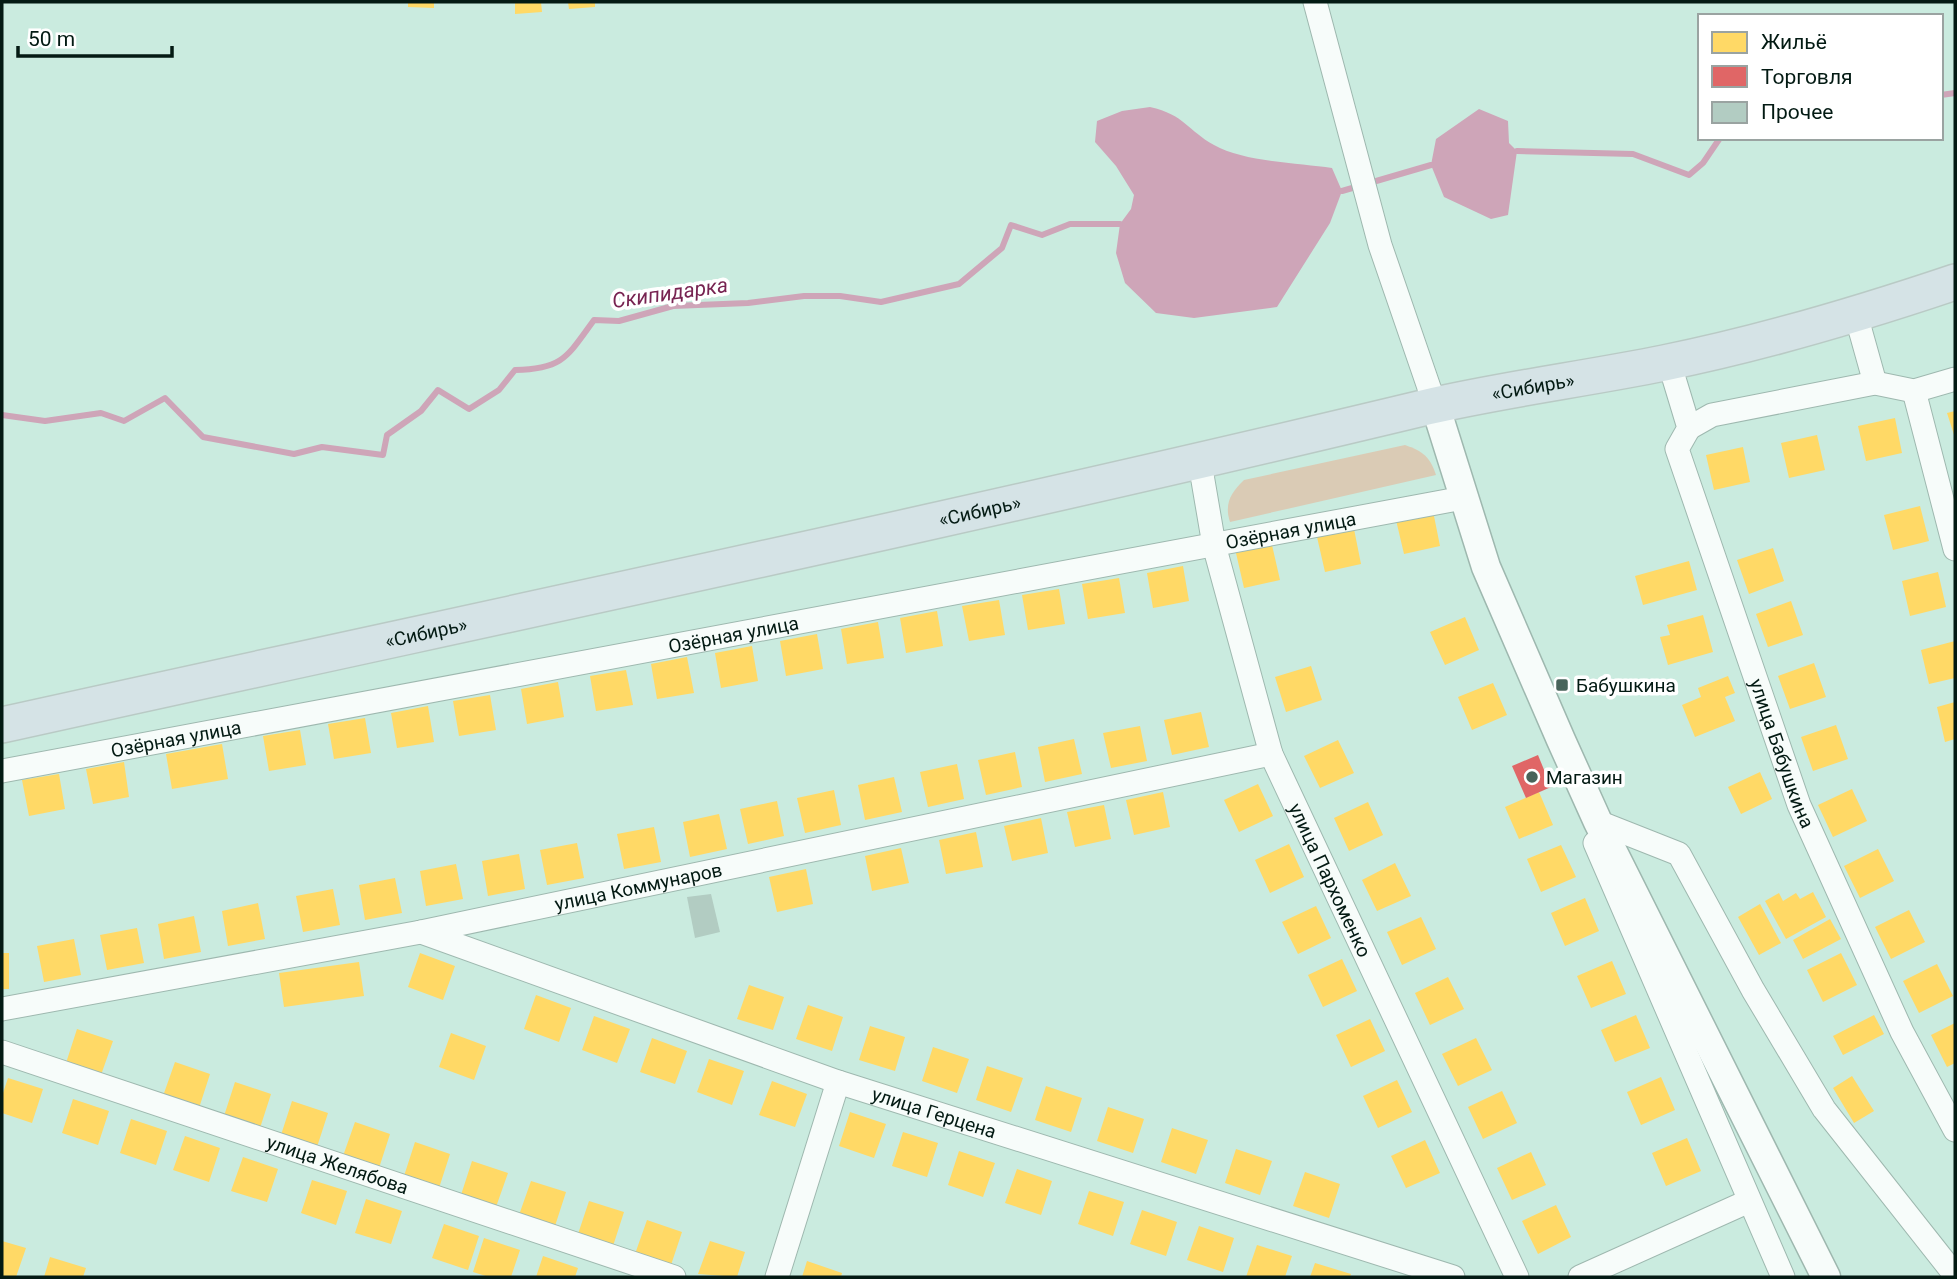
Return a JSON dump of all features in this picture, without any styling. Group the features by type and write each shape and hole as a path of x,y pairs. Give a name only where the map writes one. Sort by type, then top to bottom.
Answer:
{"main road":[{"name":"«Сибирь»","path":"2,725 1200,463 1435,405 1669,362 1856,315 1955,282"}],"street":[{"path":"1315,2 1380,245 1435,405 1486,567 1598,822 1826,1277"},
{"path":"1856,315 1875,383"},
{"path":"1669,362 1689,428 1712,415 1875,383 1914,391 1955,380"},
{"path":"1914,391 1955,549"},
{"name":"улица Бабушкина","path":"1689,428 1677,449 1799,805 1902,1031 1955,1129"},
{"name":"улица Пархоменко","path":"1200,463 1214,545 1271,754 1517,1277"},
{"name":"Озёрная улица","path":"2,771 1463,498"},
{"path":"1562,740 1587,826 1783,1277"},
{"name":"улица Коммунаров","path":"2,1009 421,932 1271,754"},
{"path":"1598,822 1679,854 1753,990 1824,1109 1955,1275"},
{"name":"улица Герцена","path":"421,932 838,1082 1453,1277"},
{"name":"улица Желябова","path":"2,1052 674,1277"},
{"path":"777,1277 838,1082"},
{"path":"1580,1277 1749,1201"}],"shaded area":[{"path":"1150,107 1171,114 1226,151 1272,161 1332,168 1342,191 1330,223 1277,307 1194,318 1156,313 1125,283 1116,253 1120,224 1131,209 1134,195 1116,166 1095,142 1097,121 1122,111"},
{"path":"1479,109 1508,121 1509,143 1517,151 1508,215 1491,219 1444,197 1431,165 1436,139"},
{"path":"1405,445 1425,456 1436,475 1230,522 1230,499 1244,480"}],"building: Жильё":[{"path":"408,2 434,2 434,8 408,7"},
{"path":"515,2 541,2 542,12 515,14"},
{"path":"568,2 595,2 595,7 569,9"},
{"path":"1955,411 1955,438 1947,413"},
{"path":"1895,418 1902,453 1866,461 1858,426"},
{"path":"1817,435 1825,470 1789,478 1781,443"},
{"path":"1743,447 1750,482 1714,490 1706,455"},
{"path":"1920,506 1929,541 1893,550 1884,515"},
{"path":"1433,511 1440,546 1404,554 1396,520"},
{"path":"1354,529 1361,564 1325,572 1317,537"},
{"path":"1272,545 1280,580 1244,588 1236,553"},
{"path":"1773,548 1784,581 1749,594 1737,560"},
{"path":"1689,561 1697,590 1643,605 1635,576"},
{"path":"1183,566 1189,601 1153,608 1147,573"},
{"path":"1938,572 1946,607 1910,616 1902,581"},
{"path":"1119,578 1125,613 1088,619 1082,584"},
{"path":"1059,589 1065,624 1028,630 1022,595"},
{"path":"999,600 1005,635 969,641 962,606"},
{"path":"1791,601 1803,635 1768,647 1756,614"},
{"path":"937,611 943,646 906,653 900,618"},
{"path":"1703,615 1713,652 1668,665 1660,637 1670,635 1667,625"},
{"path":"1465,617 1479,650 1445,665 1430,632"},
{"path":"878,622 884,658 847,664 841,629"},
{"path":"817,634 823,669 786,676 780,641"},
{"path":"1955,641 1955,678 1929,684 1921,650"},
{"path":"752,646 758,681 721,688 715,653"},
{"path":"687,657 694,693 657,699 651,664"},
{"path":"1814,663 1826,697 1790,709 1778,676"},
{"path":"1311,666 1322,700 1286,712 1275,677"},
{"path":"626,670 633,705 596,711 590,676"},
{"path":"1728,676 1735,693 1725,697 1735,721 1695,737 1682,705 1701,697 1698,688"},
{"path":"558,682 564,717 527,724 521,689"},
{"path":"1493,683 1507,715 1472,730 1458,697"},
{"path":"490,695 496,730 459,736 453,701"},
{"path":"1955,702 1955,739 1945,742 1937,707"},
{"path":"428,706 434,742 397,748 391,713"},
{"path":"1201,712 1209,747 1172,755 1164,720"},
{"path":"365,718 371,753 334,759 328,724"},
{"path":"1836,725 1848,759 1813,771 1801,737"},
{"path":"1140,726 1147,761 1111,768 1103,733"},
{"path":"300,730 306,765 269,771 263,736"},
{"path":"1074,739 1082,774 1045,782 1038,747"},
{"path":"1338,740 1354,773 1320,788 1304,756"},
{"path":"222,744 228,779 172,789 166,754"},
{"path":"1015,752 1022,787 986,795 978,760"},
{"path":"124,762 129,797 93,804 86,769"},
{"path":"957,764 964,799 928,807 920,772"},
{"path":"1760,772 1772,799 1741,814 1728,787"},
{"path":"59,774 65,809 29,816 22,780"},
{"path":"894,777 902,812 865,820 858,785"},
{"path":"1258,784 1273,816 1239,832 1224,800"},
{"path":"1852,789 1867,821 1833,837 1818,805"},
{"path":"834,790 841,825 805,833 797,798"},
{"path":"1163,792 1170,827 1134,835 1126,800"},
{"path":"1539,792 1553,825 1519,839 1505,807"},
{"path":"777,801 784,836 748,844 740,809"},
{"path":"1368,802 1383,835 1349,851 1334,818"},
{"path":"1104,805 1111,839 1075,847 1067,812"},
{"path":"719,814 727,849 690,857 683,822"},
{"path":"1041,818 1048,853 1012,861 1004,826"},
{"path":"654,827 661,862 624,869 617,834"},
{"path":"976,832 983,867 946,874 939,840"},
{"path":"577,843 584,878 547,885 540,850"},
{"path":"1289,844 1304,877 1270,893 1255,860"},
{"path":"1561,845 1576,877 1541,892 1527,859"},
{"path":"901,848 909,883 872,891 865,856"},
{"path":"1878,849 1894,881 1860,898 1844,866"},
{"path":"519,854 525,889 488,896 482,861"},
{"path":"1395,863 1411,896 1377,911 1362,880"},
{"path":"456,864 463,899 426,906 420,871"},
{"path":"806,869 813,904 777,912 769,877"},
{"path":"395,878 402,913 365,920 359,885"},
{"path":"333,889 340,925 303,932 296,896"},
{"path":"1813,892 1826,917 1786,939 1765,901 1779,893 1783,901 1796,893 1800,899"},
{"path":"1585,898 1599,931 1565,946 1551,913"},
{"path":"258,903 265,939 228,946 222,911"},
{"path":"1760,904 1781,943 1759,955 1738,917"},
{"path":"1316,906 1331,938 1298,954 1282,922"},
{"path":"1909,910 1925,942 1891,959 1875,927"},
{"path":"194,916 201,952 164,959 158,924"},
{"path":"1421,917 1436,949 1402,965 1387,932"},
{"path":"1830,919 1841,939 1803,959 1793,940"},
{"path":"137,928 144,963 107,970 100,935"},
{"path":"74,939 81,975 44,982 37,946"},
{"path":"2,953 9,953 9,989 2,989"},
{"path":"420,953 455,966 443,1000 408,987"},
{"path":"1841,953 1857,985 1823,1002 1807,970"},
{"path":"1342,959 1357,991 1323,1007 1308,975"},
{"path":"1612,961 1626,994 1591,1008 1577,976"},
{"path":"359,962 364,996 284,1007 279,973"},
{"path":"1937,964 1953,996 1919,1013 1903,981"},
{"path":"1448,977 1464,1009 1430,1025 1415,993"},
{"path":"749,985 784,997 773,1030 737,1019"},
{"path":"536,995 571,1008 559,1042 524,1029"},
{"path":"808,1005 843,1017 832,1051 796,1039"},
{"path":"1636,1015 1650,1048 1615,1062 1601,1030"},
{"path":"1874,1015 1884,1034 1843,1055 1833,1036"},
{"path":"594,1016 630,1029 617,1063 582,1050"},
{"path":"1370,1019 1385,1051 1351,1067 1336,1035"},
{"path":"1955,1023 1955,1063 1947,1067 1931,1035"},
{"path":"870,1026 905,1037 895,1071 859,1060"},
{"path":"77,1029 113,1041 101,1075 66,1063"},
{"path":"451,1033 486,1046 474,1080 439,1067"},
{"path":"652,1038 687,1051 675,1084 640,1072"},
{"path":"1476,1038 1492,1070 1458,1086 1442,1054"},
{"path":"933,1047 969,1059 957,1093 922,1081"},
{"path":"709,1059 744,1071 732,1105 697,1092"},
{"path":"175,1062 210,1074 199,1108 163,1096"},
{"path":"987,1066 1023,1078 1011,1112 976,1100"},
{"path":"1852,1076 1874,1111 1854,1123 1833,1088"},
{"path":"1661,1077 1675,1110 1641,1125 1627,1092"},
{"path":"8,1078 43,1089 32,1123 2,1113 2,1096"},
{"path":"1397,1080 1412,1112 1378,1128 1363,1096"},
{"path":"772,1081 807,1094 795,1127 759,1115"},
{"path":"235,1082 271,1094 260,1128 224,1116"},
{"path":"1046,1086 1082,1098 1071,1132 1035,1120"},
{"path":"1502,1091 1517,1123 1483,1139 1468,1107"},
{"path":"73,1099 109,1111 98,1145 62,1133"},
{"path":"292,1101 328,1113 317,1147 281,1135"},
{"path":"1108,1107 1144,1119 1133,1153 1097,1141"},
{"path":"850,1112 886,1124 874,1158 839,1146"},
{"path":"131,1119 167,1131 156,1165 120,1153"},
{"path":"355,1122 390,1134 379,1168 343,1156"},
{"path":"1172,1128 1208,1140 1196,1174 1161,1162"},
{"path":"903,1132 938,1143 927,1177 892,1166"},
{"path":"185,1136 220,1148 209,1182 173,1170"},
{"path":"1687,1138 1701,1171 1666,1186 1652,1153"},
{"path":"1425,1140 1440,1173 1406,1188 1391,1156"},
{"path":"415,1142 450,1154 439,1188 404,1176"},
{"path":"1236,1149 1272,1161 1260,1195 1225,1183"},
{"path":"959,1151 995,1163 983,1197 948,1185"},
{"path":"1531,1152 1546,1185 1512,1200 1497,1168"},
{"path":"243,1157 278,1169 267,1202 231,1191"},
{"path":"472,1161 508,1173 496,1207 461,1195"},
{"path":"1017,1169 1052,1181 1041,1215 1005,1203"},
{"path":"1305,1172 1340,1184 1329,1218 1293,1206"},
{"path":"312,1180 347,1191 336,1225 301,1213"},
{"path":"531,1181 566,1192 555,1226 519,1215"},
{"path":"1089,1191 1124,1202 1113,1236 1078,1224"},
{"path":"366,1199 402,1211 391,1244 355,1233"},
{"path":"589,1201 624,1212 613,1246 578,1234"},
{"path":"1556,1205 1571,1237 1538,1254 1522,1221"},
{"path":"1142,1210 1177,1222 1166,1256 1130,1244"},
{"path":"647,1220 682,1232 671,1265 635,1254"},
{"path":"444,1224 479,1236 468,1270 432,1258"},
{"path":"1199,1226 1234,1238 1223,1272 1187,1260"},
{"path":"484,1238 520,1250 511,1277 489,1277 473,1272"},
{"path":"2,1241 26,1248 16,1277 2,1277"},
{"path":"710,1241 745,1252 737,1277 698,1274"},
{"path":"1257,1245 1292,1256 1285,1277 1246,1277"},
{"path":"543,1256 578,1268 575,1277 536,1277"},
{"path":"50,1257 86,1268 83,1277 44,1277"},
{"path":"807,1261 842,1273 841,1277 802,1277"},
{"path":"1315,1263 1351,1274 1350,1277 1310,1277"}],"building: Торговля":[{"name":"Магазин","path":"1538,755 1551,787 1526,798 1512,766"}],"building: Прочее":[{"path":"711,894 720,932 695,938 687,897"}],"waterway":[{"name":"Скипидарка","path":"1943,95 1955,93"},
{"name":"Скипидарка","path":"1517,151 1633,154 1689,175 1703,163 1719,140"},
{"name":"Скипидарка","path":"1342,191 1431,165"},
{"name":"Скипидарка","path":"2,415 45,421 101,413 124,421 165,398 203,437 294,454 322,447 383,455 387,435 421,411 438,390 469,409 499,390 515,370 544,367 562,358 570,352 594,320 619,321 673,306 748,303 804,296 840,296 881,302 959,284 1002,248 1011,225 1042,235 1070,224 1120,224"}],"place":[{"name":"Бабушкина","path":"1562,685"},
{"name":"Магазин","path":"1532,777"}]}
